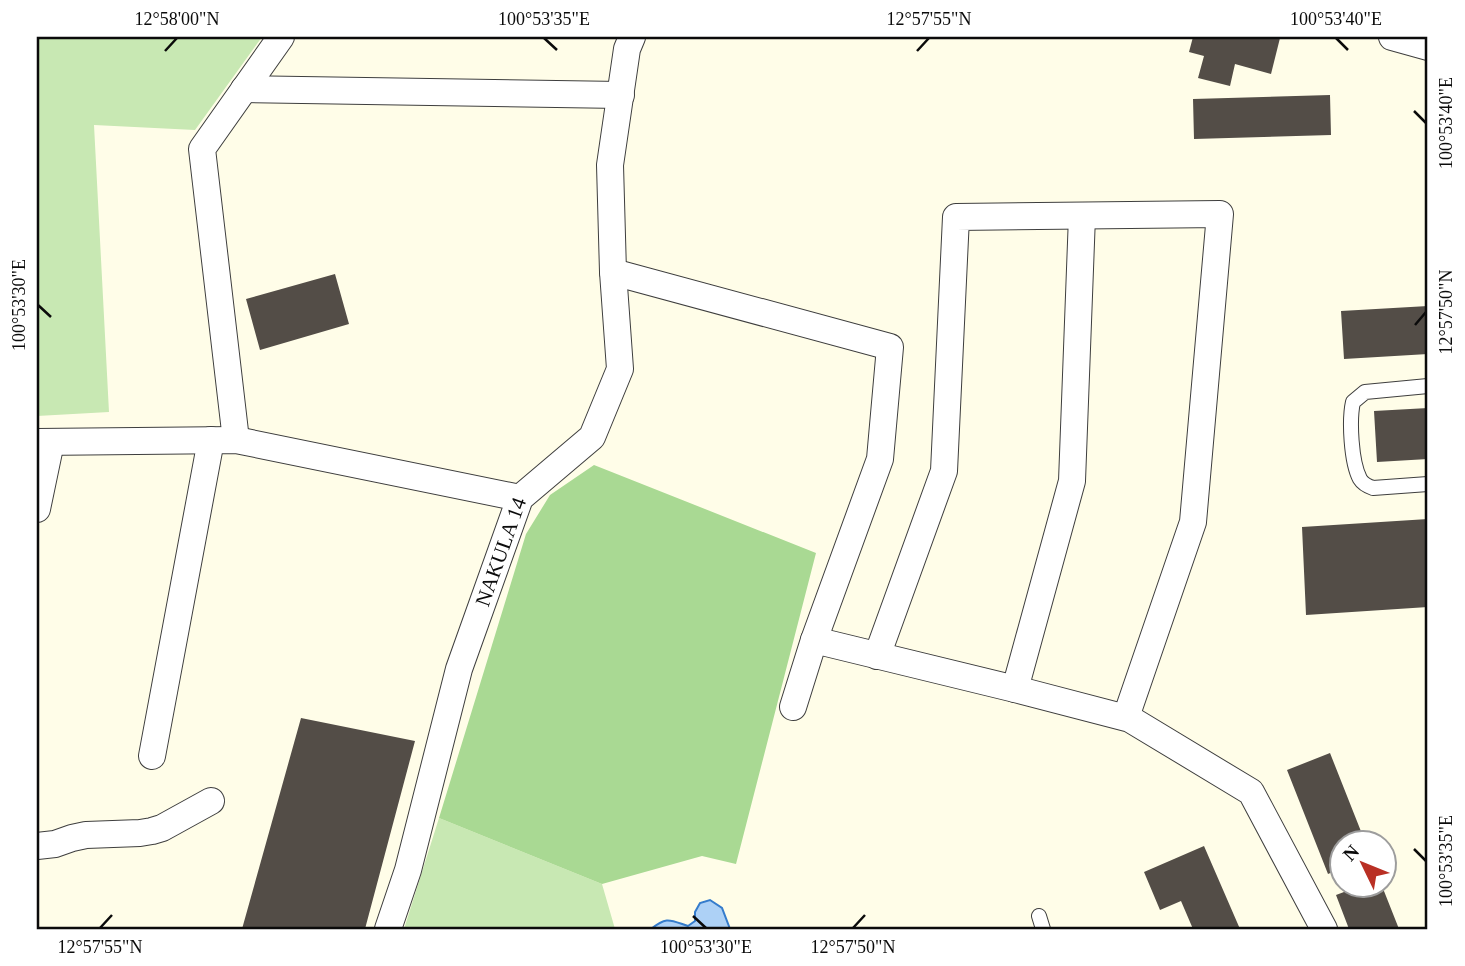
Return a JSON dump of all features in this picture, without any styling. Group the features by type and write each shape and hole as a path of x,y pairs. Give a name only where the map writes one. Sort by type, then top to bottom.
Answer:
{"street":[{"path":"152,756 224,440 202,149 281,37"},
{"name":"NAKULA 14","path":"388,929 408,870 458,669 520,498 592,437 620,369 613,272 610,165 632,37"},
{"path":"1392,37 1428,47"},
{"path":"244,89 621,95"},
{"path":"877,656 944,471 956,218 1220,214 1193,522 1126,718"},
{"path":"1015,689 1072,481 1082,216"},
{"path":"613,272 890,347 880,459 814,640 793,707"},
{"path":"37,509 44,442 224,440 520,498"},
{"path":"814,640 1126,718 1251,792 1324,929"},
{"path":"37,846 86,835 152,831 211,801"}],"lane":[{"path":"1428,386 1365,392 1353,402 1350,415 1354,461 1364,485 1373,488 1428,484"}],"green space":[{"path":"37,37 262,37 195,130 94,125 109,412 37,416"},
{"path":"594,465 816,553 736,864 702,856 602,884 439,818 526,534 550,495"},
{"path":"439,818 602,884 615,929 404,929"}],"water":[{"path":"710,900 722,908 730,929 651,929 669,920 688,926 695,921 695,912 700,903"}],"building":[{"path":"1193,37 1280,38 1271,74 1235,64 1230,86 1198,78 1204,56 1189,52"},
{"path":"1330,95 1331,135 1194,139 1193,99"},
{"path":"335,274 349,324 260,350 246,299"},
{"path":"1428,306 1428,354 1344,359 1341,311"},
{"path":"1428,408 1428,459 1377,462 1374,411"},
{"path":"1428,519 1428,607 1306,615 1302,527"},
{"path":"301,718 415,741 365,929 242,929"},
{"path":"1330,753 1360,830 1328,830 1328,874 1287,770"},
{"path":"1204,846 1240,929 1193,929 1181,901 1160,910 1144,872"},
{"path":"1338,900 1388,900 1399,929 1349,929"}]}
